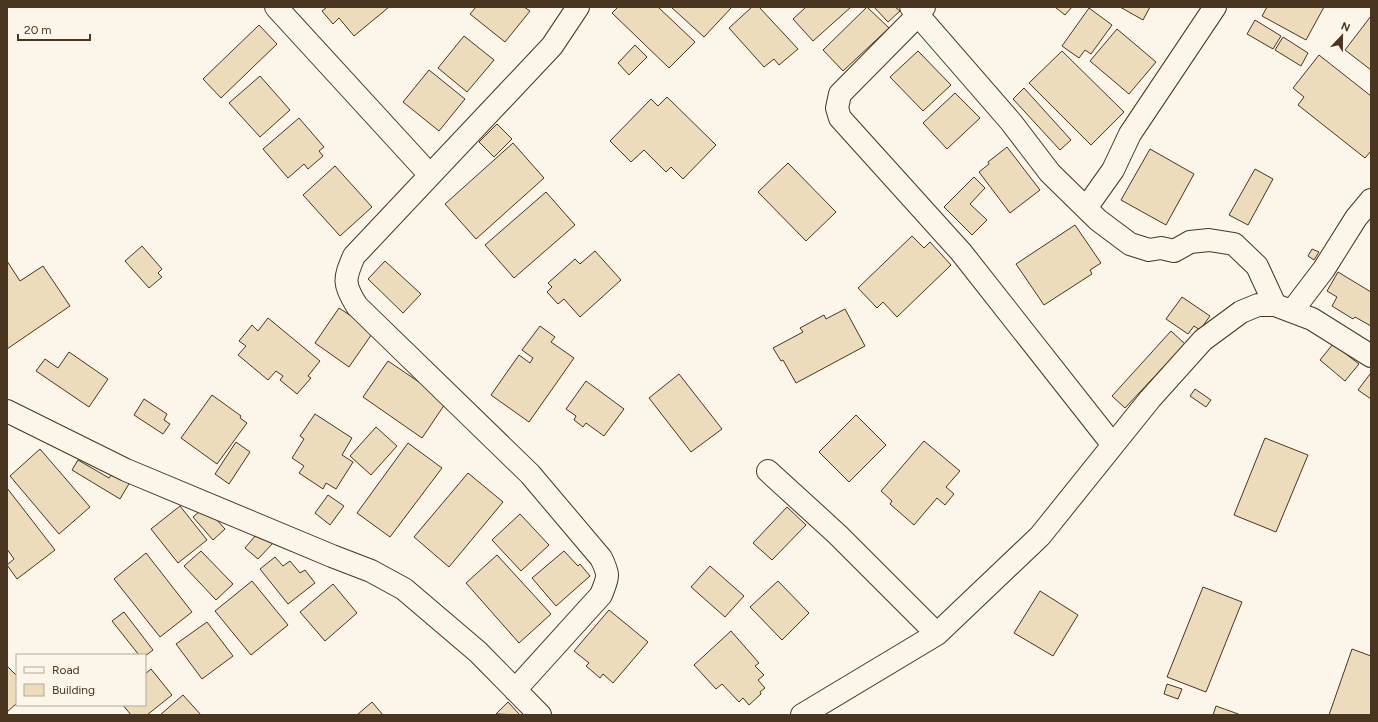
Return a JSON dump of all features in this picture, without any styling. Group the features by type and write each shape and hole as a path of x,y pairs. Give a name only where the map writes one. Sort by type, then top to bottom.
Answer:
{"street":[{"path":"276,7 430,175"},
{"path":"515,690 601,595 607,580 608,571 601,558 530,474 357,306 348,292 346,274 354,256 552,46 578,7"},
{"path":"1086,208 1113,170 1130,134 1215,7"},
{"path":"1113,445 961,252 840,118 837,108 840,94 918,10 1011,122 1050,173 1098,220 1130,244 1149,250 1161,248 1174,251 1190,242 1209,240 1234,244 1257,266 1284,308"},
{"path":"1284,308 1324,269 1356,218 1371,200"},
{"path":"802,715 938,634 1040,536 1150,399 1203,340 1241,312 1258,305 1284,308 1312,319 1371,356"},
{"path":"7,412 126,470 371,571 404,589 478,652 540,715"},
{"path":"768,471 848,546 938,634"}],"building":[{"path":"327,7 389,7 354,36 339,18 333,24 322,11"},
{"path":"476,7 524,7 530,11 505,42 470,14"},
{"path":"618,7 658,7 695,42 669,68 612,13"},
{"path":"671,7 732,7 704,37"},
{"path":"752,7 759,7 798,49 779,65 774,59 764,67 729,28"},
{"path":"806,7 851,7 813,41 793,19"},
{"path":"867,7 889,28 843,71 823,50"},
{"path":"874,7 895,7 900,11 888,22"},
{"path":"1055,7 1072,7 1065,15"},
{"path":"1120,7 1150,7 1143,20"},
{"path":"1267,7 1324,7 1306,40 1262,16"},
{"path":"1089,8 1112,25 1091,54 1085,50 1079,58 1062,46"},
{"path":"1371,16 1371,70 1345,50"},
{"path":"1255,20 1281,36 1273,49 1247,34"},
{"path":"259,25 277,44 221,98 203,79"},
{"path":"1117,29 1156,62 1129,94 1090,61"},
{"path":"464,36 494,60 467,92 438,68"},
{"path":"1283,37 1308,53 1301,66 1275,50"},
{"path":"635,45 647,57 629,75 618,63"},
{"path":"918,51 951,85 923,111 890,77"},
{"path":"1062,51 1124,112 1091,145 1029,83"},
{"path":"1319,55 1371,96 1371,151 1365,158 1298,105 1304,97 1293,88"},
{"path":"429,70 465,99 439,131 403,102"},
{"path":"260,76 290,110 260,137 229,103"},
{"path":"1024,88 1071,140 1060,150 1013,99"},
{"path":"955,93 980,118 947,149 923,123"},
{"path":"667,97 716,145 683,179 671,167 666,172 644,150 631,162 610,141 651,99 658,106"},
{"path":"299,118 324,147 319,151 323,156 308,169 304,164 288,178 263,149"},
{"path":"497,124 512,139 494,157 479,142"},
{"path":"513,143 544,178 476,239 445,204"},
{"path":"1007,147 1040,190 1010,213 979,172 989,164 988,162"},
{"path":"1150,149 1194,174 1166,225 1121,200"},
{"path":"788,163 836,212 806,241 758,192"},
{"path":"335,166 372,207 340,236 303,195"},
{"path":"1255,169 1273,179 1248,225 1229,215"},
{"path":"974,177 985,188 970,204 987,220 972,235 944,207"},
{"path":"546,192 575,225 514,278 485,245"},
{"path":"1075,225 1101,263 1090,270 1092,274 1044,305 1016,264"},
{"path":"912,236 924,248 930,242 951,265 897,317 883,302 877,308 858,288"},
{"path":"142,246 162,269 158,273 162,277 149,288 125,261"},
{"path":"1312,249 1319,252 1314,260 1308,256"},
{"path":"595,251 621,280 580,317 564,299 558,304 547,292 552,287 548,283 575,259 580,264"},
{"path":"7,261 20,281 43,266 70,306 7,349"},
{"path":"385,261 421,294 403,313 368,279"},
{"path":"1338,272 1371,292 1371,326 1355,317 1353,319 1332,306 1337,297 1327,291"},
{"path":"1182,297 1210,316 1200,330 1194,326 1188,334 1166,319"},
{"path":"339,308 374,331 349,367 315,343"},
{"path":"845,309 865,346 796,383 783,360 781,361 773,348 803,332 800,328 824,315 826,319"},
{"path":"268,318 320,361 308,376 311,378 297,394 280,380 283,376 276,371 268,380 238,355 246,346 239,341 252,325 258,331"},
{"path":"540,326 555,337 551,342 574,358 529,422 491,395 519,355 530,363 533,358 522,350"},
{"path":"1171,331 1185,344 1125,408 1112,396"},
{"path":"1333,344 1359,364 1345,381 1320,360"},
{"path":"69,352 108,379 89,407 36,371 45,359 58,368"},
{"path":"388,361 447,401 422,438 363,397"},
{"path":"679,374 722,429 691,452 649,398"},
{"path":"1370,374 1371,375 1371,399 1358,390"},
{"path":"586,381 624,409 604,436 586,423 583,427 574,420 576,416 566,409"},
{"path":"1195,389 1211,400 1206,407 1190,396"},
{"path":"212,395 241,416 240,418 247,423 217,464 181,438"},
{"path":"144,399 167,414 164,420 170,424 163,434 134,415"},
{"path":"315,414 352,438 342,455 353,462 336,489 326,483 323,489 299,473 304,466 292,458 304,439 300,436"},
{"path":"856,415 886,445 849,482 819,452"},
{"path":"376,427 397,446 371,475 350,456"},
{"path":"1265,438 1308,455 1276,532 1234,515"},
{"path":"924,441 960,471 946,487 954,494 945,505 937,498 914,525 890,504 892,501 881,491"},
{"path":"236,442 250,452 229,484 215,474"},
{"path":"408,443 442,468 390,537 357,513"},
{"path":"40,449 90,507 59,534 10,476"},
{"path":"78,460 109,478 113,472 130,482 120,499 72,470"},
{"path":"468,473 503,502 449,567 414,537"},
{"path":"7,488 55,550 17,579 7,565 14,559 7,549"},
{"path":"328,495 344,506 330,525 315,513"},
{"path":"180,506 207,540 178,563 151,529"},
{"path":"205,507 225,529 213,540 193,517"},
{"path":"787,507 806,525 772,560 753,543"},
{"path":"520,514 549,545 521,571 492,540"},
{"path":"260,530 274,542 258,559 245,548"},
{"path":"201,551 233,584 216,600 184,566"},
{"path":"564,551 578,566 580,564 590,576 556,606 532,578"},
{"path":"146,553 192,612 160,637 114,579"},
{"path":"497,555 551,614 519,643 466,583"},
{"path":"275,557 283,566 290,561 300,573 305,570 315,583 288,604 260,569"},
{"path":"710,566 744,596 725,617 691,587"},
{"path":"252,581 288,625 251,655 215,611"},
{"path":"778,581 809,613 782,640 750,607"},
{"path":"333,584 357,613 325,641 300,612"},
{"path":"1203,587 1242,602 1206,692 1167,677"},
{"path":"1040,591 1078,615 1053,656 1014,633"},
{"path":"609,610 648,642 613,683 603,674 600,678 586,666 589,663 574,651"},
{"path":"124,612 153,650 146,655 146,654 138,654 112,621"},
{"path":"207,622 233,656 202,679 176,644"},
{"path":"731,631 759,663 755,666 764,675 758,680 765,688 749,705 743,698 739,702 722,684 716,689 694,665"},
{"path":"1352,649 1371,656 1371,715 1329,715"},
{"path":"7,666 16,675 16,704 7,712"},
{"path":"151,669 172,695 147,715 131,715 124,706 146,706 146,673"},
{"path":"1167,684 1182,689 1178,699 1164,694"},
{"path":"183,695 201,715 160,715"},
{"path":"372,702 383,715 357,715"},
{"path":"508,702 520,715 496,714"},
{"path":"1216,706 1241,715 1213,715"}]}
